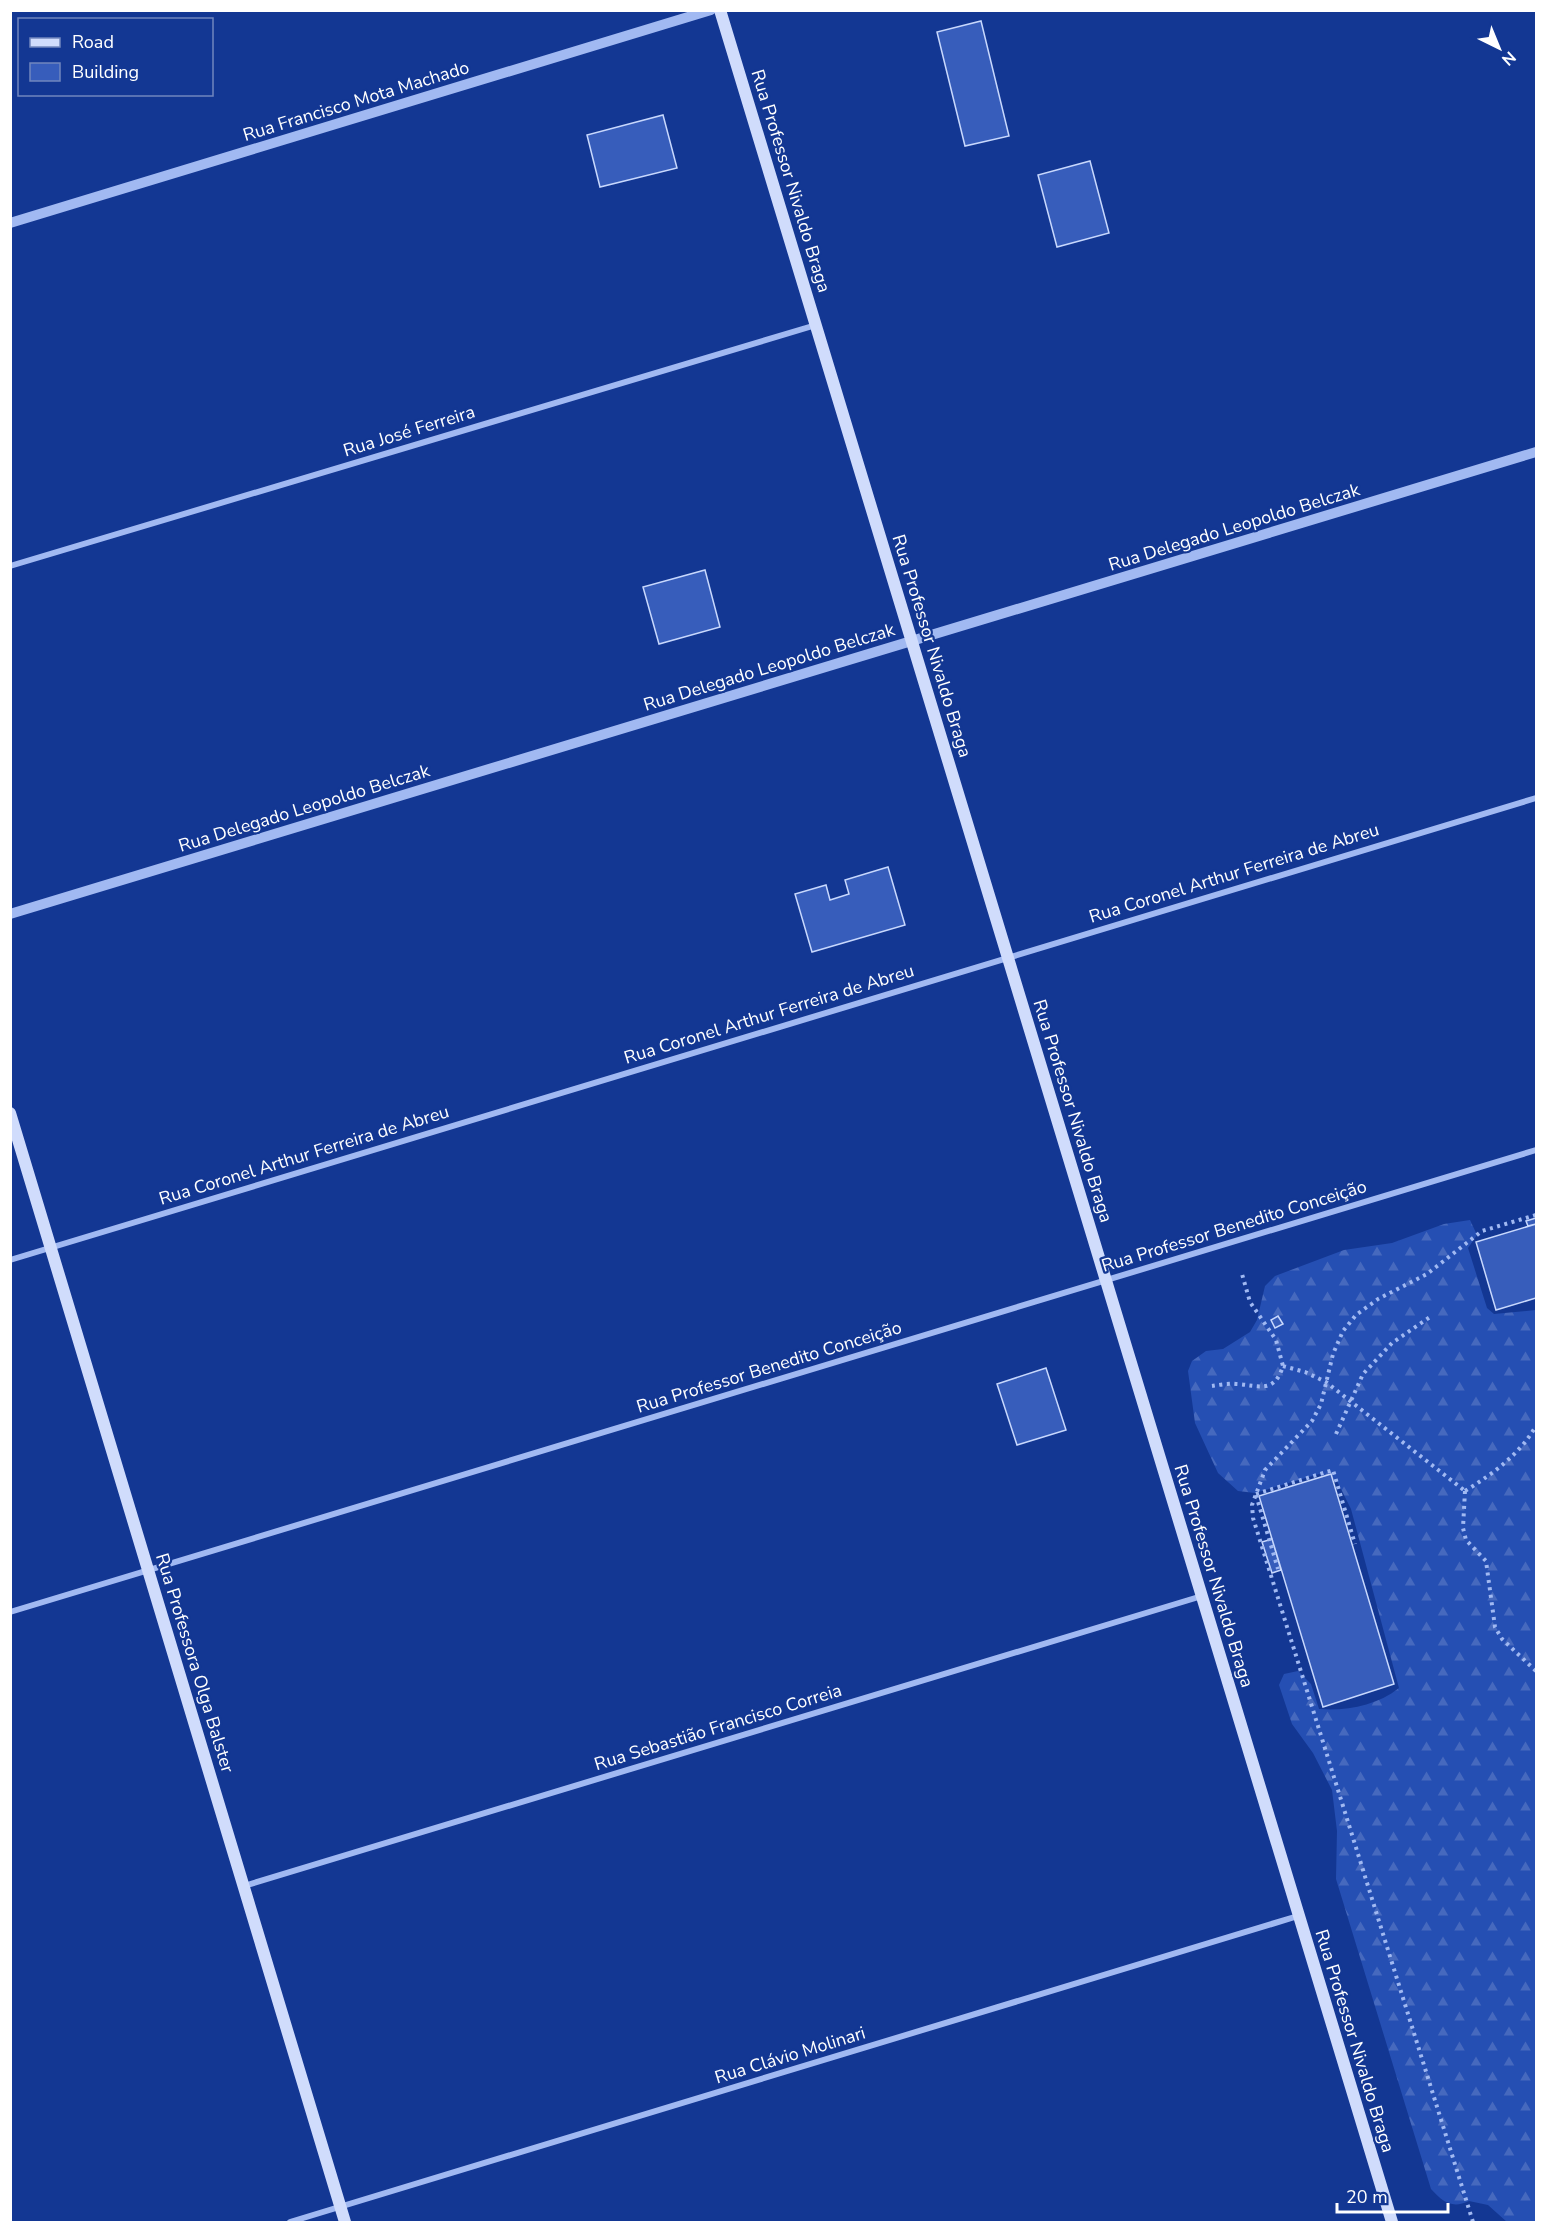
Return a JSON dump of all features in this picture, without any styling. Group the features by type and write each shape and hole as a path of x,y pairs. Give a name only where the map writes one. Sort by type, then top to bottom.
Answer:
{"main road":[{"name":"Rua Professor Nivaldo Braga","path":"720,10 1392,2223"},
{"name":"Rua Professora Olga Balster","path":"10,1113 345,2223"}],"street":[{"name":"Rua Francisco Mota Machado","path":"10,223 711,10"},
{"name":"Rua José Ferreira","path":"10,566 816,325"},
{"name":"Rua Delegado Leopoldo Belczak","path":"10,914 1536,452"},
{"name":"Rua Coronel Arthur Ferreira de Abreu","path":"10,1260 1536,798"},
{"name":"Rua Professor Benedito Conceição","path":"10,1612 1536,1150"},
{"name":"Rua Sebastião Francisco Correia","path":"243,1886 1202,1596"},
{"name":"Rua Clávio Molinari","path":"290,2223 1298,1916"}],"path":[{"path":"1473,2223 1253,1518 1252,1505 1265,1470 1312,1421 1321,1404 1333,1354 1343,1331 1356,1315 1378,1299 1427,1274 1482,1231 1536,1215"},
{"path":"1212,1386 1235,1384 1264,1388 1274,1383 1283,1366 1276,1340 1250,1302 1242,1274"},
{"path":"1336,1434 1364,1374 1392,1343 1430,1317"},
{"path":"1283,1366 1305,1372 1326,1382 1465,1491"},
{"path":"1465,1491 1509,1461 1526,1443 1536,1426"},
{"path":"1256,1494 1333,1470 1355,1544"},
{"path":"1465,1491 1463,1528 1466,1540 1486,1562 1495,1627 1502,1640 1536,1671"},
{"path":"1256,1494 1278,1569"}],"green space":[{"path":"1470,1220 1477,1235 1468,1248 1487,1308 1494,1314 1536,1310 1536,2222 1507,2222 1488,2205 1469,2201 1458,2204 1448,2203 1431,2189 1336,1879 1337,1831 1332,1790 1313,1753 1292,1724 1279,1685 1284,1674 1298,1671 1311,1684 1319,1709 1361,1706 1381,1699 1399,1688 1351,1509 1337,1481 1319,1474 1255,1493 1238,1491 1218,1473 1195,1423 1188,1371 1192,1361 1206,1351 1223,1349 1250,1332 1257,1320 1265,1286 1275,1276 1344,1250 1392,1243 1444,1224"}],"building":[{"path":"981,21 1009,136 965,146 937,32"},
{"path":"663,115 677,168 600,187 587,135"},
{"path":"1090,161 1109,233 1057,247 1038,175"},
{"path":"705,570 720,627 659,644 643,587"},
{"path":"888,867 905,925 812,952 795,894 826,885 830,900 849,894 845,880"},
{"path":"1536,1218 1536,1224 1528,1226 1526,1221"},
{"path":"1536,1224 1536,1298 1496,1310 1476,1242"},
{"path":"1278,1316 1283,1324 1275,1328 1271,1320"},
{"path":"1046,1368 1066,1430 1017,1445 997,1384"},
{"path":"1331,1474 1394,1684 1323,1707 1259,1496"},
{"path":"1272,1539 1281,1570 1272,1573 1262,1542"}]}
